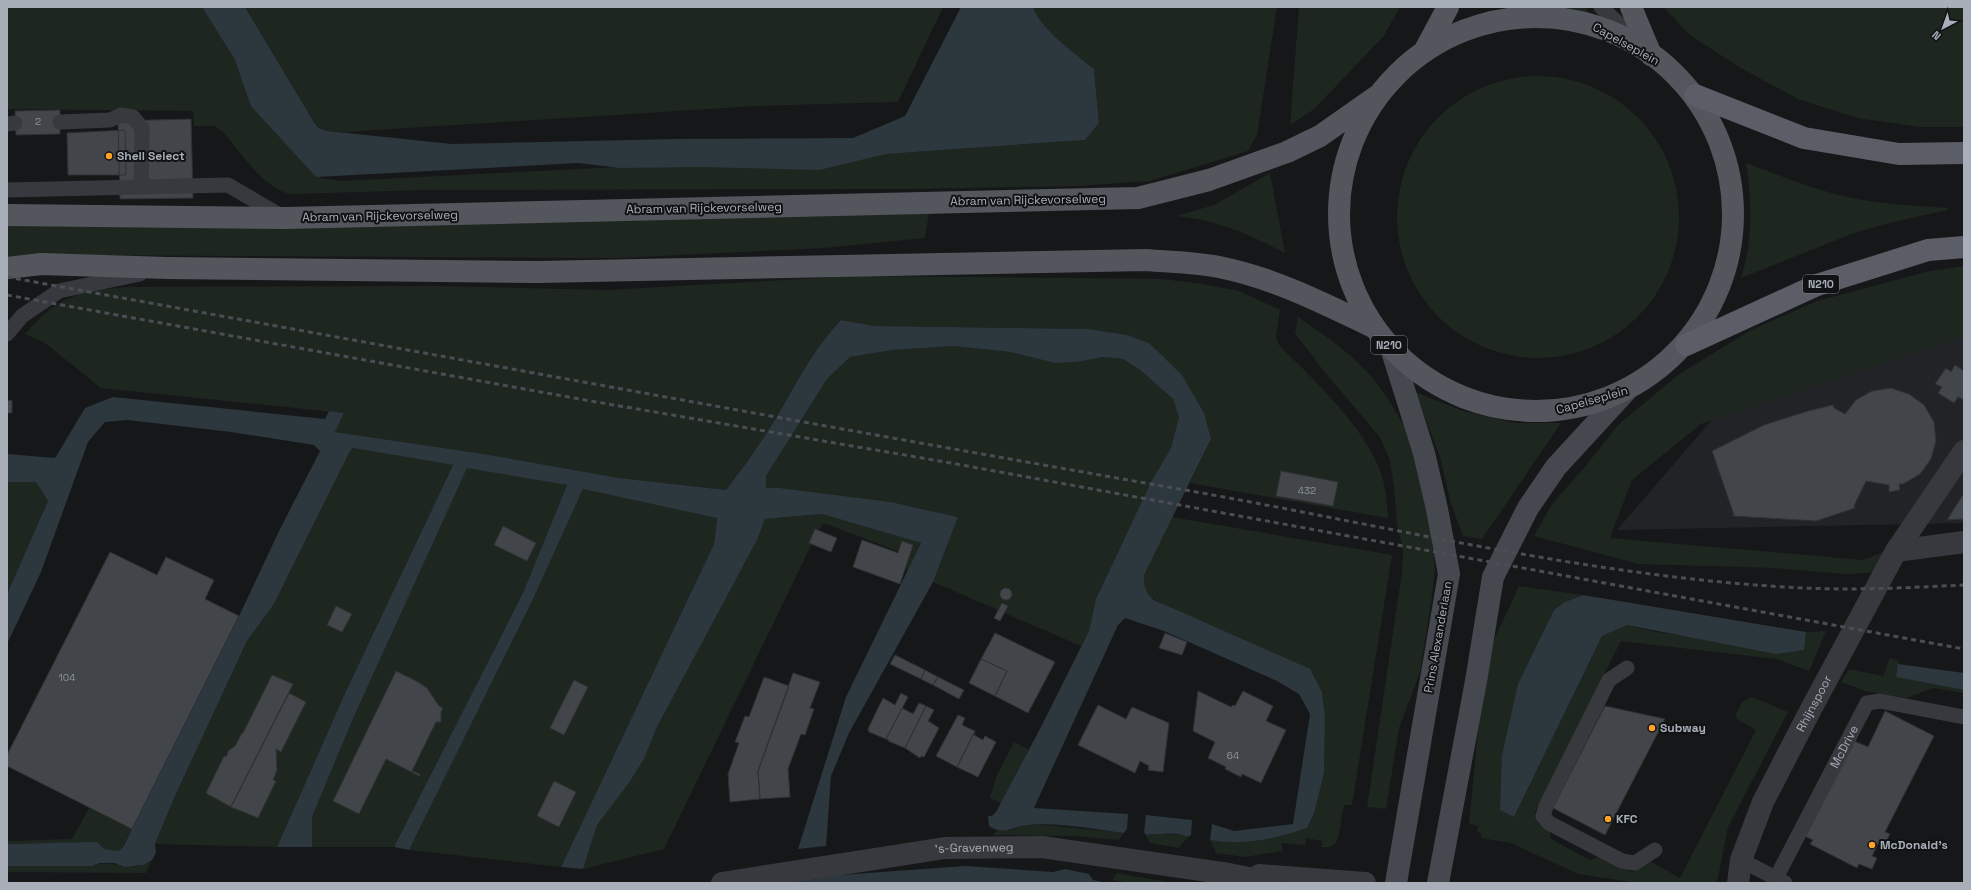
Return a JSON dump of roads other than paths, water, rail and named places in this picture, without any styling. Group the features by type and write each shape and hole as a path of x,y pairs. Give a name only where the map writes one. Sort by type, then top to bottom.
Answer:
{"highway":[{"name":"N210","path":"1695,95 1804,138 1899,154 1964,153"},
{"name":"N210","path":"1686,345 1817,285 1928,250 1964,247"}],"main road":[{"name":"N210","path":"1425,50 1448,7"},
{"path":"1631,7 1651,55"},
{"name":"Capelseplein","path":"1547,16 1590,23 1651,55 1667,67 1695,95 1721,142 1736,213 1732,248 1716,300 1686,345 1664,366 1625,392 1554,412 1496,408 1442,388 1391,348 1373,327 1356,296 1344,263 1339,221 1339,193 1346,159 1358,126 1377,96 1399,71 1425,50 1463,30 1504,18 1547,16"},
{"name":"Abram van Rijckevorselweg","path":"7,215 286,218 1138,198 1209,180 1287,152 1320,136 1377,96"},
{"path":"7,268 41,264 167,268 538,272 1146,260 1219,267 1276,283 1318,300 1373,327"},
{"name":"Prins Alexanderlaan","path":"1391,348 1424,453 1437,509 1449,574 1396,883"},
{"path":"1438,883 1476,681 1492,577 1528,508 1556,467 1625,392"}],"street":[{"name":"Rhijnspoor","path":"1738,883 1741,860 1763,802 1896,551 1964,451"},
{"path":"1896,551 1964,542"},
{"name":"'s-Gravenweg","path":"722,883 945,848 1042,847 1229,874 1274,883"},
{"name":"'s-Gravenweg","path":"1229,874 1365,883"}],"lane":[{"name":"N210","path":"1601,7 1651,55"},
{"path":"60,122 110,120 121,115 133,117 142,128 142,187"},
{"path":"7,190 228,184 286,218"},
{"path":"7,334 22,316 59,291 167,268"},
{"path":"1627,668 1609,680 1546,806 1543,816 1549,823 1622,861 1635,863 1655,850"},
{"name":"McDrive","path":"1780,880 1867,702 1880,701 1964,717"},
{"path":"1741,860 1780,880"}],"railway":[{"path":"7,277 1185,490 1484,547 1634,572 1709,581 1807,588 1852,589 1964,585"},
{"path":"7,295 585,400 951,463 1964,649"}],"place":[{"name":"Shell Select","path":"109,156"},
{"name":"Subway","path":"1652,728"},
{"name":"KFC","path":"1608,819"},
{"name":"McDonald's","path":"1872,845"}]}
